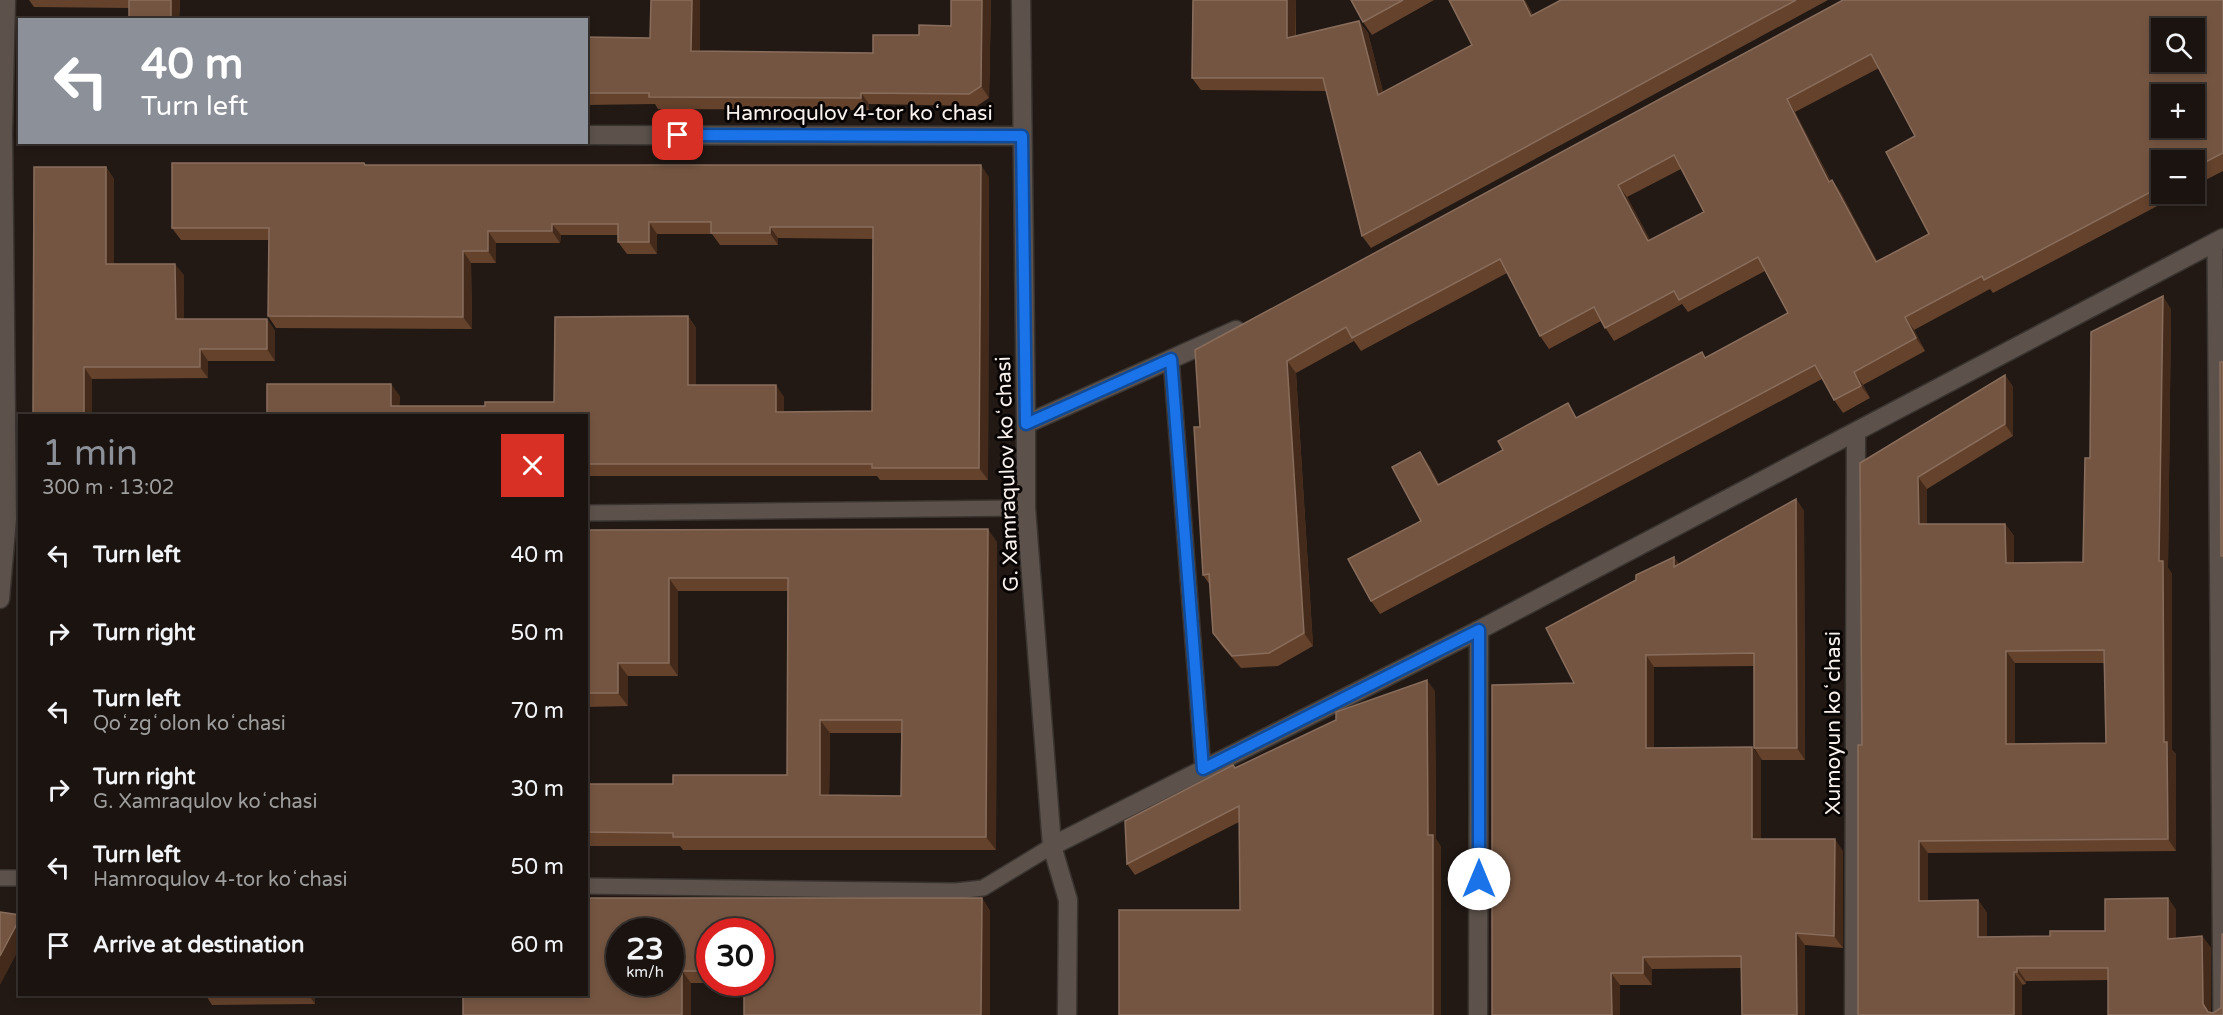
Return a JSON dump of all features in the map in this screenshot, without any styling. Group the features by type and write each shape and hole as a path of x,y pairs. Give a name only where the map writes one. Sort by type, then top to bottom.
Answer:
{"street":[{"path":"0,600 13,519 11,133 6,0"},
{"name":"G. Xamraqulov koʻchasi","path":"1021,0 1026,508 1052,846 1068,900 1067,1015"},
{"name":"Hamroqulov 4-tor koʻchasi","path":"588,135 1022,136"},
{"path":"1052,846 1479,630 2219,240"},
{"path":"1026,424 1253,322"},
{"name":"Xumoyun koʻchasi","path":"1854,1015 1856,432"},
{"path":"1478,1015 1479,630"}],"lane":[{"path":"2219,240 2221,1015"},
{"path":"1171,359 1203,769"},
{"path":"588,513 1026,508"},
{"path":"588,886 956,891 983,888 1052,846"},
{"path":"0,878 18,878"}],"building":[{"path":"129,0 171,0 171,18 129,18"},
{"path":"651,0 692,0 691,51 873,53 873,35 919,35 919,25 951,26 951,0 982,0 981,86 969,94 861,93 861,98 649,97 649,93 588,93 588,37 650,38"},
{"path":"1193,0 1287,0 1287,38 1359,21 1378,95 1472,45 1449,0 1523,0 1531,16 1561,0 1796,0 1362,236 1323,78 1192,78"},
{"path":"1351,0 1403,0 1363,22"},
{"path":"1843,0 2223,0 2223,153 2205,162 2205,150 2151,150 2151,192 1984,280 1982,276 1905,317 1916,338 1854,372 1861,386 1834,400 1815,365 1371,601 1348,559 1421,521 1392,467 1420,452 1438,485 1503,450 1498,441 1568,403 1576,418 1702,352 1705,358 1788,313 1758,257 1679,300 1674,291 1605,328 1594,307 1540,336 1500,259 1352,338 1346,327 1287,361 1304,633 1269,653 1232,656 1213,633 1209,574 1203,575 1194,427 1200,427 1195,350","holes":["1871,54 1915,136 1886,152 1929,234 1876,262 1832,180 1829,182 1787,99","1674,155 1704,212 1648,241 1618,185"]},
{"path":"172,163 981,165 979,468 872,468 872,464 588,464 588,414 267,414 267,384 391,384 391,406 485,406 485,402 554,402 555,317 688,316 688,385 776,385 776,412 872,411 873,227 770,227 770,233 711,233 711,222 649,222 649,242 618,242 618,224 552,224 552,231 488,231 488,251 463,251 463,317 268,316 269,228 172,228"},
{"path":"34,167 106,167 106,264 175,264 176,319 267,319 267,349 200,349 200,367 84,367 84,414 33,414"},
{"path":"2163,296 2159,561 2163,561 2164,742 2167,742 2168,839 1919,841 1919,901 1978,900 1978,937 2050,936 2050,931 2105,931 2105,899 2168,898 2168,939 2202,936 2203,1004 2208,1012 2213,1013 2221,1008 2223,934 2223,1015 2108,1015 2108,968 2017,968 2017,972 2014,972 2014,1015 1858,1015 1858,745 1862,745 1860,463 2005,375 2005,424 1918,477 1919,524 2005,524 2006,563 2083,562 2085,458 2090,458 2091,332","holes":["2104,650 2106,743 2006,744 2006,651"]},
{"path":"2220,362 2223,362 2223,556 2221,556"},
{"path":"1796,499 1797,748 1754,748 1754,653 1646,655 1646,748 1752,747 1752,839 1835,839 1834,936 1796,933 1797,1015 1742,1015 1741,956 1643,957 1643,973 1611,973 1612,1015 1492,1015 1492,685 1574,683 1546,628 1636,580 1636,575 1674,557 1674,567"},
{"path":"988,529 986,837 673,837 673,833 588,832 588,784 673,784 673,775 787,775 788,578 669,578 669,663 618,663 618,693 588,693 588,530","holes":["820,720 902,720 901,796 820,795"]},
{"path":"1427,680 1428,835 1433,835 1433,1015 1119,1015 1119,910 1240,910 1239,806 1127,864 1125,821 1233,765 1235,768 1336,720 1336,712"},
{"path":"588,898 982,898 981,1015 744,1015 744,996 774,996 774,918 696,918 696,971 684,971 684,918 606,918 606,996 682,996 682,1015 463,1015 463,996 588,996"},
{"path":"0,912 18,915 18,922 0,956"}],"route":[{"path":"678,135 1022,136 1026,424 1171,359 1203,769 1479,630 1479,879"}]}
